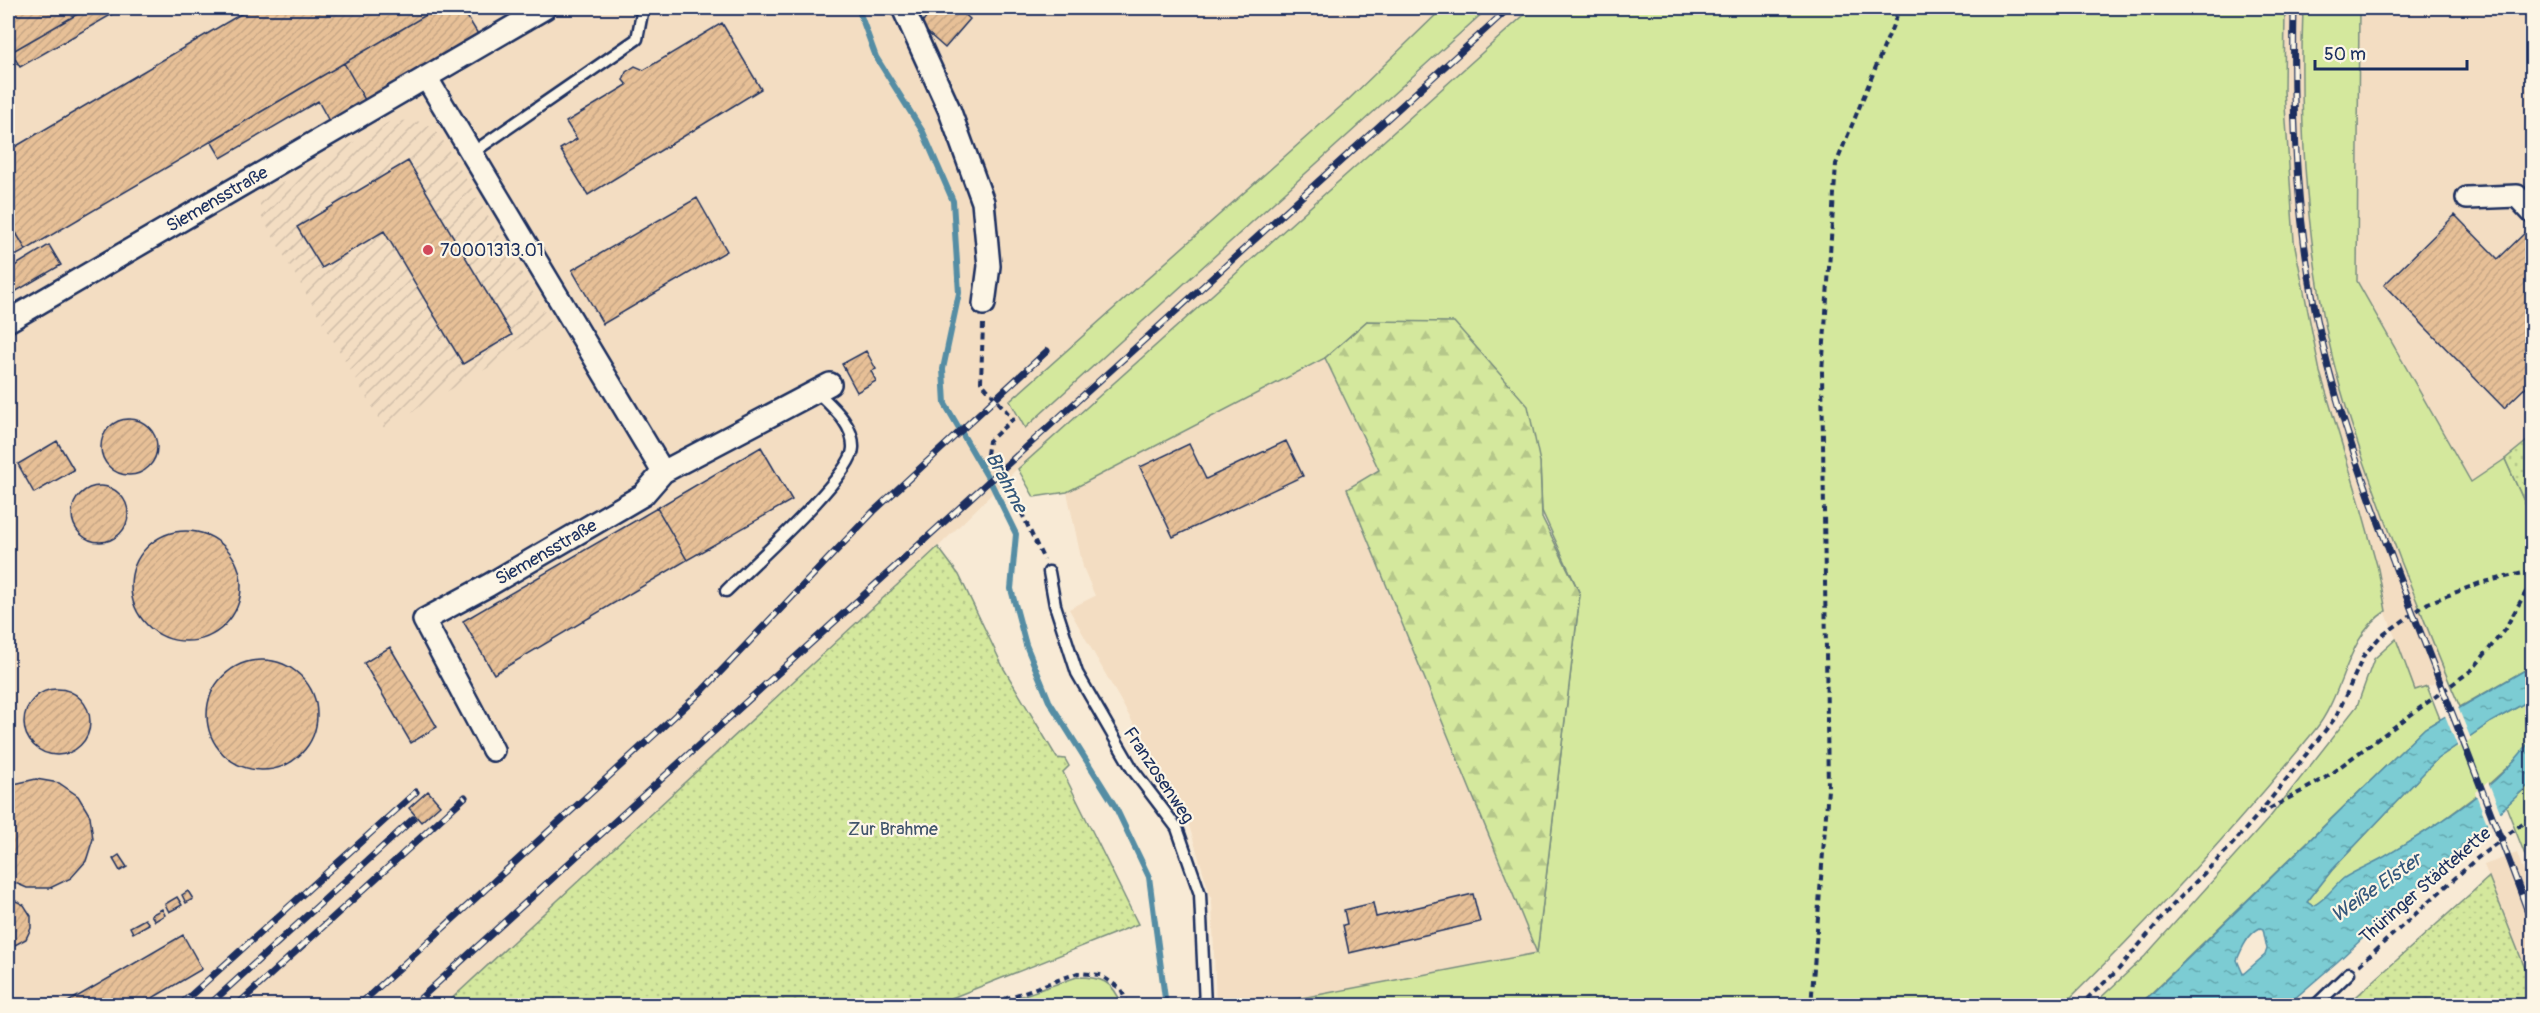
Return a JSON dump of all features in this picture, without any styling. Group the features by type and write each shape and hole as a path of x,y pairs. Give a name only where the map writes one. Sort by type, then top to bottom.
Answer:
{"street":[{"name":"Siemensstraße","path":"8,321 426,77 520,18 545,8"},
{"path":"903,8 949,109 983,202 989,266 984,304"},
{"path":"426,77 663,472"},
{"path":"2467,198 2517,196 2532,212"},
{"name":"Siemensstraße","path":"493,750 424,620 489,585 643,495 663,472 823,388"}],"lane":[{"path":"472,153 637,39 643,8"},
{"path":"726,591 829,488 848,463 853,447 845,422 823,388"},
{"name":"Franzosenweg","path":"1049,572 1055,605 1077,673 1133,770 1178,828 1200,894 1205,1005"},
{"path":"2315,1005 2349,973"}],"path":[{"path":"1810,1005 1828,789 1822,372 1836,164 1900,8"},
{"path":"984,304 981,382 1013,419 988,441 987,454 1015,499 1049,572"},
{"path":"2079,1005 2118,970 2171,907 2257,816 2336,717 2364,655 2380,637 2428,603 2480,582 2532,571"},
{"path":"2257,816 2322,780 2473,669 2505,629 2532,580"},
{"name":"Thüringer Städtekette","path":"2349,973 2475,860 2532,816"},
{"path":"985,1005 1078,973 1100,975 1121,989 1129,1005"}],"shaded area":[{"path":"8,8 1443,8 1348,100 1412,79 1488,8 1532,8 1018,468 938,547 444,1006 8,1005"},
{"path":"2285,8 2303,8 2302,112 2309,221 2329,341 2360,449 2447,679 2415,690 2383,605 2378,569 2320,372 2304,301 2294,241 2289,184 2284,91"},
{"path":"2359,8 2532,8 2532,480 2486,509 2357,281"},
{"path":"413,120 428,124 441,137 555,329 384,428 261,216 260,204 261,195 389,122"},
{"path":"1325,358 1379,470 1347,490 1537,953 1265,1005 1216,1005 1212,901 1187,819 1069,609 1095,596 1083,567 1067,492"},
{"path":"2517,853 2532,896 2532,986 2484,865"}],"green space":[{"path":"1443,8 1488,8 1025,428 1010,401 1348,100"},
{"path":"1532,8 2285,8 2284,91 2294,241 2320,372 2378,569 2386,611 2362,635 2333,700 2315,730 2193,871 2063,1005 1265,1005 1537,953 1580,594 1542,511 1540,462 1367,321 1325,358 1067,492 1034,497 1018,469"},
{"path":"2303,8 2359,8 2357,281 2471,482 2505,459 2532,519 2532,666 2460,707 2400,559 2370,477 2342,394 2328,338 2314,256 2305,174 2302,91"},
{"path":"1367,321 1454,322 1528,406 1540,462 1542,517 1580,594 1537,953 1347,489 1379,470 1325,358"},
{"path":"2532,437 2532,519 2505,459"},
{"name":"Zur Brahme","path":"938,547 959,575 1004,669 1057,758 1065,759 1069,766 1063,772 1138,924 934,1005 445,1005"},
{"path":"2396,639 2415,690 2427,686 2440,719 2425,728 2139,1005 2092,1006 2145,956 2270,817 2357,706 2374,659"},
{"path":"2532,699 2532,738 2521,755 2478,794 2442,821 2387,856 2343,879 2324,900 2313,906 2307,902 2332,870 2437,759 2491,722"},
{"path":"2532,782 2532,873 2506,806"},
{"path":"2489,877 2532,986 2532,1005 2347,1005"},
{"path":"1077,977 1093,978 1105,982 1115,990 1122,1005 995,1005"}],"water":[{"name":"Weiße Elster","path":"2532,666 2532,699 2491,722 2437,759 2332,870 2307,902 2313,906 2318,903 2344,878 2384,857 2448,817 2486,789 2503,773 2532,738 2532,782 2337,962 2287,1005 2139,1006 2425,728","holes":["2260,928 2263,929 2267,949 2265,955 2243,974 2237,960 2239,955 2252,934"]}],"pier":[{"path":"2457,705 2471,739 2458,748 2444,713"},
{"path":"2488,781 2501,814 2488,826 2475,792"}],"building":[{"path":"8,8 88,8 8,54"},
{"path":"88,8 123,8 20,67 11,52"},
{"path":"251,8 438,8 26,250 8,219 8,151"},
{"path":"438,8 462,8 478,34 365,100 344,63"},
{"path":"935,8 958,8 970,19 945,48 919,25"},
{"path":"722,23 761,89 588,195 560,149 577,139 566,122 627,85 623,80 626,72 635,66 644,70"},
{"path":"344,63 365,100 329,121 318,101 221,158 211,141"},
{"name":"70001313.01","path":"408,161 512,335 463,364 384,231 322,268 297,227"},
{"path":"697,198 727,251 603,324 572,270"},
{"path":"2455,215 2498,259 2532,226 2532,381 2504,408 2384,285"},
{"path":"8,219 26,250 8,260"},
{"path":"49,245 61,265 8,296 8,270"},
{"path":"866,351 876,369 871,371 876,381 857,392 842,364"},
{"path":"129,419 140,421 149,427 155,436 157,447 155,458 149,467 140,473 129,475 118,473 109,467 103,458 101,447 103,436 109,427 118,421"},
{"path":"57,441 74,470 34,493 18,464"},
{"path":"1286,441 1303,476 1173,537 1140,467 1189,444 1206,479"},
{"path":"761,447 792,500 687,560 657,508"},
{"path":"100,486 111,488 120,494 126,503 128,514 126,525 120,534 111,540 100,542 89,540 80,534 74,525 72,514 74,503 80,494 89,488"},
{"path":"657,508 687,560 494,674 463,621"},
{"path":"186,531 207,536 225,547 236,565 241,586 236,607 225,625 207,636 186,641 165,636 147,625 136,607 131,586 136,565 147,547 165,536"},
{"path":"390,647 437,727 411,743 364,663"},
{"path":"262,660 283,665 301,676 312,694 317,715 312,736 301,754 283,765 262,770 241,765 223,754 212,736 207,715 212,694 223,676 241,665"},
{"path":"57,689 70,692 80,699 87,709 90,722 87,735 80,745 70,752 57,755 44,752 34,745 27,735 24,722 27,709 34,699 44,692"},
{"path":"36,779 59,783 78,796 90,816 93,839 86,861 71,878 50,888 27,888 8,880 8,789 14,784"},
{"path":"428,791 440,805 421,822 409,808"},
{"path":"119,855 127,867 120,871 113,859"},
{"path":"188,891 193,899 186,903 182,895"},
{"path":"1473,894 1480,922 1349,953 1343,925 1347,924 1344,910 1373,903 1376,917"},
{"path":"177,897 182,905 169,912 165,904"},
{"path":"8,900 24,905 31,916 31,928 26,939 15,945 8,945"},
{"path":"162,909 165,915 155,921 151,915"},
{"path":"145,919 149,924 133,933 130,927"},
{"path":"183,935 202,969 139,1006 61,1006"}],"waterway":[{"name":"Brahme","path":"858,8 876,57 923,132 953,201 959,293 943,369 945,404 991,483 1016,534 1011,589 1026,645 1049,701 1115,806 1149,877 1166,1006"}],"railway":[{"path":"412,1006 1509,8"},
{"path":"2294,8 2295,133 2301,217 2313,300 2329,370 2375,513 2532,923"},
{"path":"358,1006 703,690 874,511 1047,351"},
{"path":"179,1006 416,792"},
{"path":"236,1006 465,797"},
{"path":"208,1006 413,819"}],"place":[{"name":"70001313.01","path":"428,250"}]}
